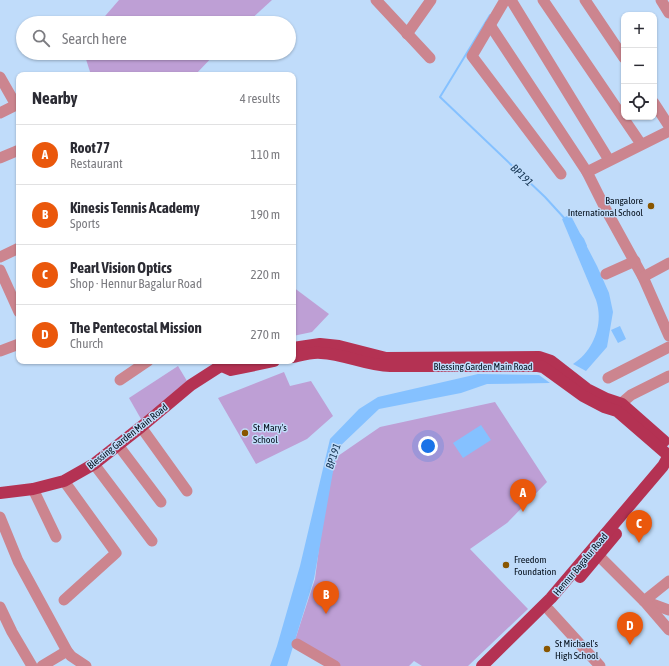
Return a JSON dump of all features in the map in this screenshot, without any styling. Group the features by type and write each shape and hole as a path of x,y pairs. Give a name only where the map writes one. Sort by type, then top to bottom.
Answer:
{"main road":[{"name":"Blessing Garden Main Road","path":"296,348 320,344 339,346 386,358 539,357 551,361 583,396 604,407 617,411 669,453"},
{"name":"Blessing Garden Main Road","path":"296,357 320,353 338,355 385,366 538,366 562,374"},
{"name":"Blessing Garden Main Road","path":"0,493 33,489 64,481 94,464 141,428 191,385 223,364"},
{"name":"Blessing Garden Main Road","path":"225,364 231,370 260,364"},
{"name":"Hennur Bagalur Road","path":"482,666 551,598 663,466 669,453"},
{"name":"Hennur Bagalur Road","path":"494,666 549,610 598,555 669,470"}],"street":[{"path":"407,34 431,0"},
{"path":"505,0 472,56 561,174"},
{"path":"510,0 609,160"},
{"path":"543,0 641,144"},
{"path":"585,0 621,54"},
{"path":"661,0 669,13"},
{"path":"381,2 407,34 430,58"},
{"path":"490,25 587,172 604,208 635,261 666,322 669,336"},
{"path":"0,77 16,106 0,113"},
{"path":"657,108 669,126"},
{"path":"587,172 669,131"},
{"path":"0,158 16,151"},
{"path":"0,258 16,250"},
{"path":"606,274 635,261"},
{"path":"643,277 669,263"},
{"path":"0,270 16,305"},
{"path":"0,349 16,345"},
{"path":"608,378 669,347"},
{"path":"120,380 144,364"},
{"path":"624,400 630,395 669,376"},
{"path":"141,428 187,491"},
{"path":"118,445 161,502"},
{"path":"94,464 152,541"},
{"path":"64,481 116,553 64,600"},
{"path":"33,489 56,537"},
{"path":"0,517 18,562 67,650 71,656 86,666"},
{"path":"598,555 644,601 669,630"},
{"path":"644,601 669,581"},
{"path":"644,601 669,610"},
{"path":"0,607 12,632 32,666"},
{"path":"549,610 600,666"},
{"path":"297,644 335,666"},
{"path":"42,666 67,650"}],"shaded area":[{"path":"119,0 272,0 255,16 105,16"},
{"path":"86,60 209,60 198,72 90,72"},
{"path":"296,289 329,314 312,332 296,335"},
{"path":"178,366 187,381 141,419 129,398"},
{"path":"284,372 290,386 311,381 333,416 307,439 256,464 218,398"},
{"path":"495,402 547,482 507,523 470,549 528,609 468,666 422,666 414,661 409,666 339,666 295,640 315,579 321,532 335,458 380,427"}],"water":[{"path":"570,214 609,293 613,312 607,347 586,371 573,364 587,352 592,344 598,327 599,318 596,300 562,219"},
{"path":"620,326 626,339 618,343 611,330"},
{"path":"478,374 539,375 550,383 487,384 461,393 379,409 337,449 314,579 287,666 270,666 300,566 330,439 359,409 378,397"},
{"path":"481,425 491,440 463,458 453,443"}],"waterway":[{"name":"BP191","path":"490,15 440,97 545,197 566,220"},
{"name":"BP191","path":"580,235 586,246"}],"place":[{"name":"Bangalore International School","path":"651,206"},
{"name":"St. Mary's School","path":"245,433"},
{"name":"Root77","path":"523,512"},
{"name":"Pearl Vision Optics","path":"639,543"},
{"name":"Freedom Foundation","path":"506,565"},
{"name":"Kinesis Tennis Academy","path":"326,614"},
{"name":"The Pentecostal Mission","path":"630,645"},
{"name":"St Michael's High School","path":"547,649"}]}
